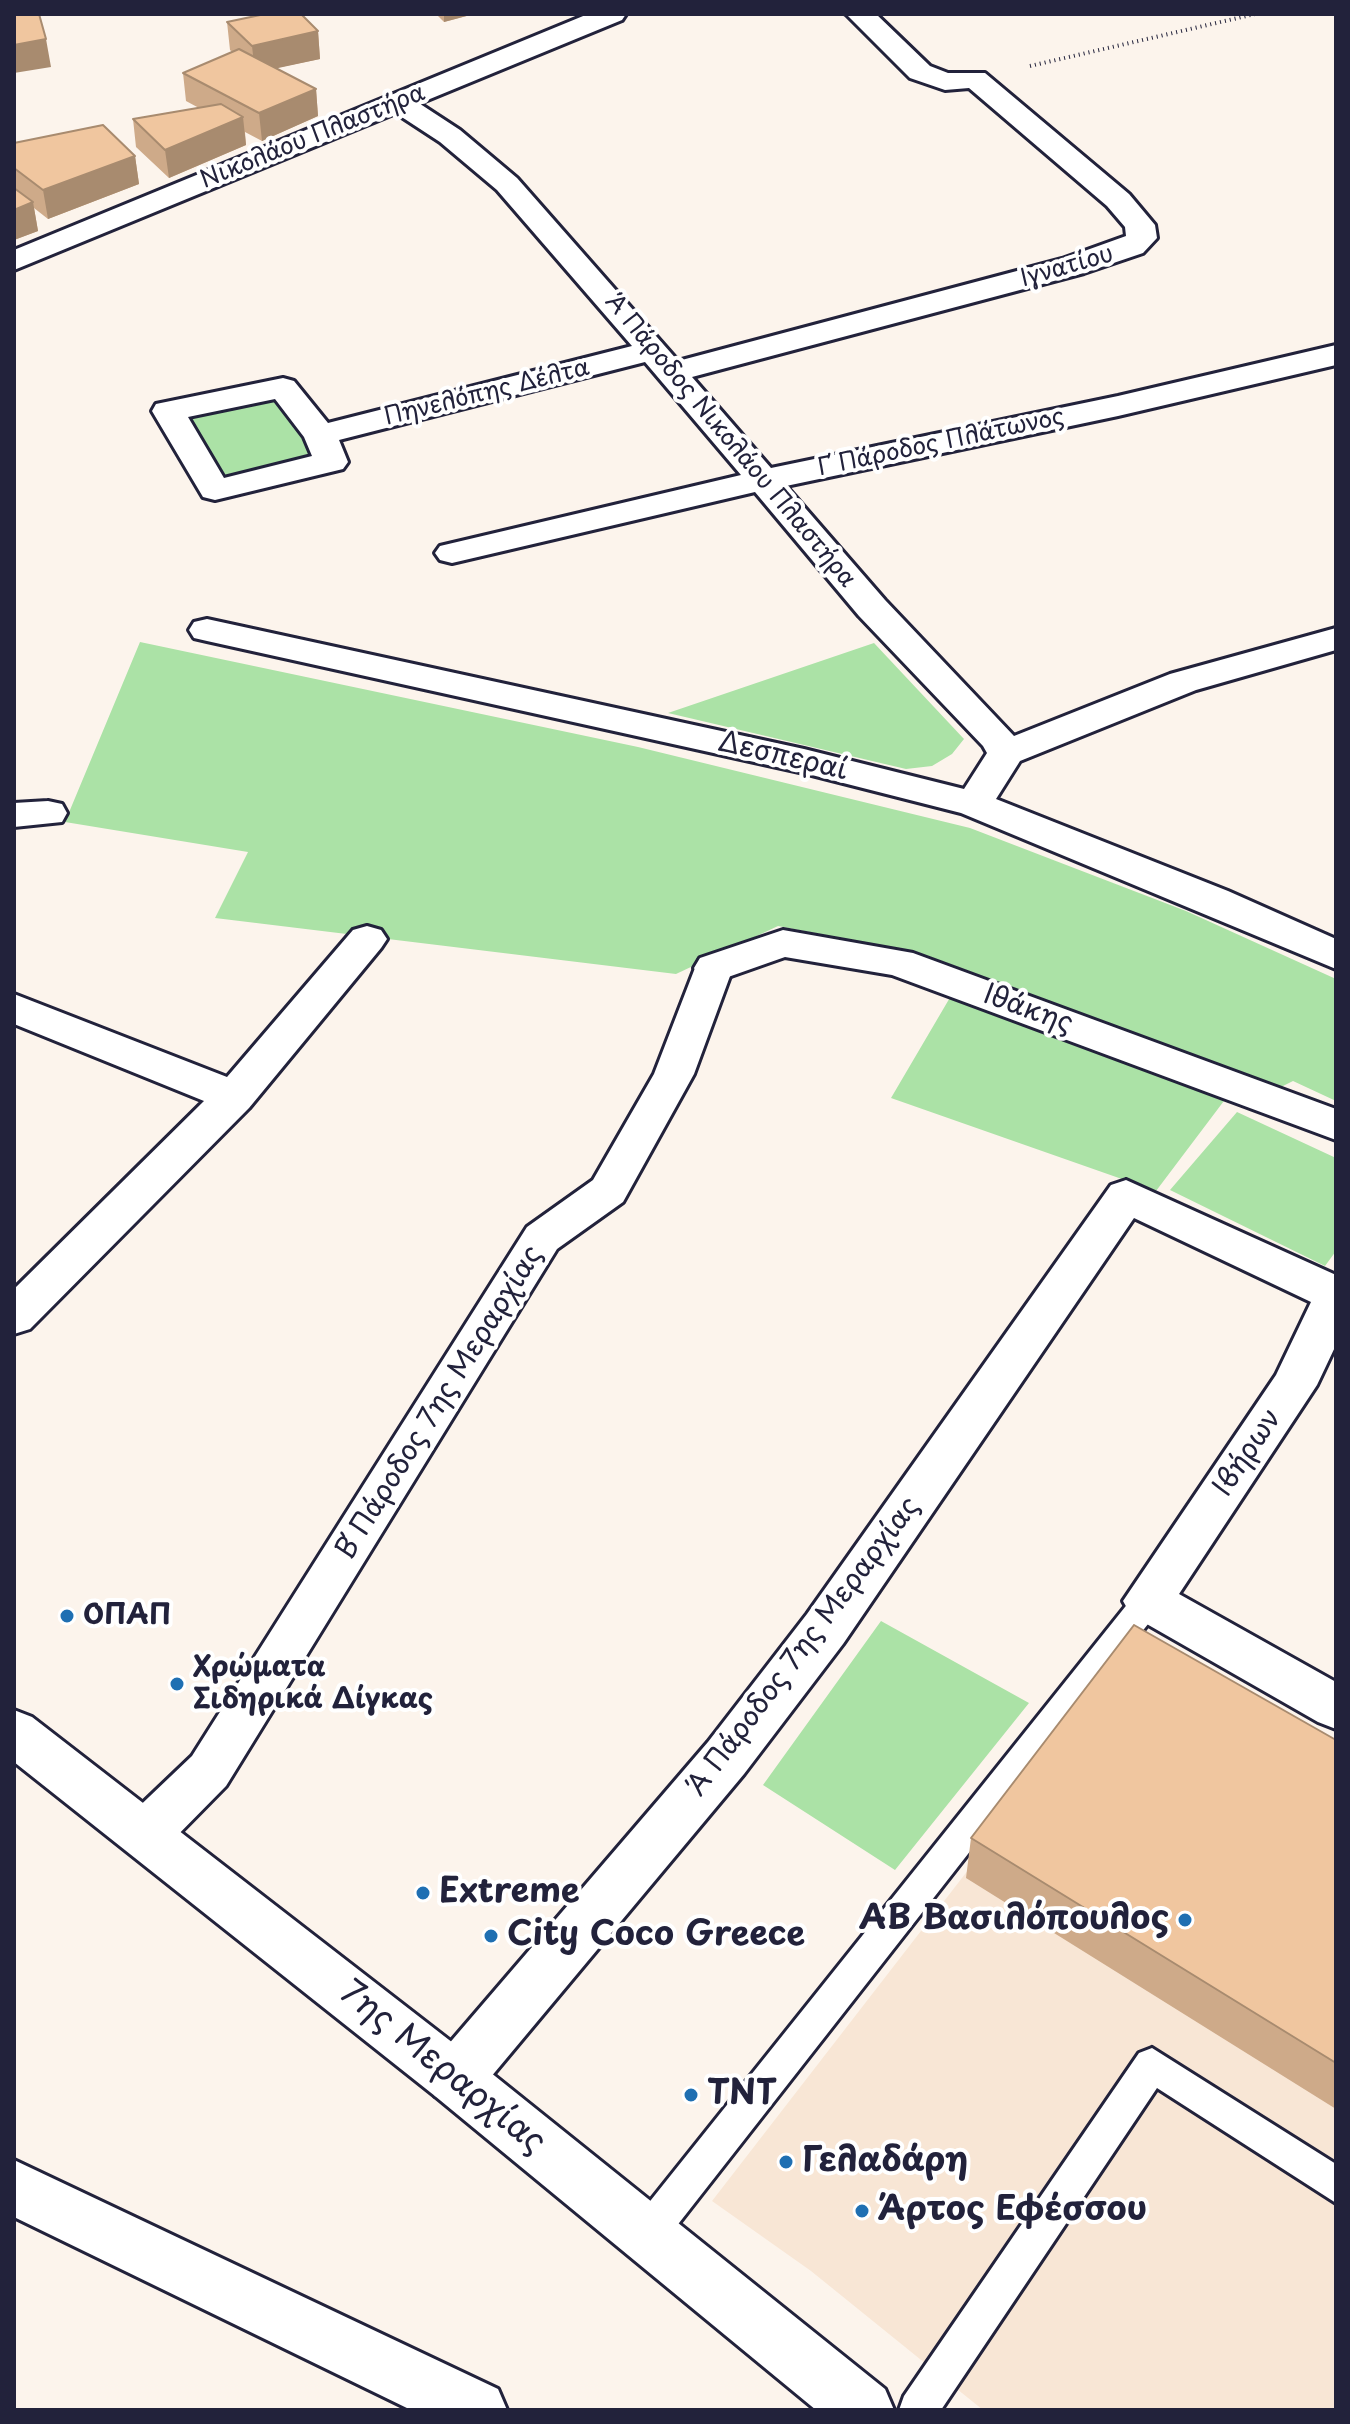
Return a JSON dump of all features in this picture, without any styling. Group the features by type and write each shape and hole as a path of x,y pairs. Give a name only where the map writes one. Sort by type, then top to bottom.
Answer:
{"street":[{"path":"860,14 920,72 945,82 975,79"},
{"name":"Νικολάου Πλαστήρα","path":"14,261 596,17"},
{"name":"Ιγνατίου","path":"663,361 1073,266 1137,244 1143,232 1133,216 975,79"},
{"name":"Α΄ Πάροδος Νικολάου Πλαστήρα","path":"398,102 450,136 507,184 663,361 760,480 894,631 997,739 1006,753"},
{"name":"Γ΄ Πάροδος Πλάτωνος","path":"452,553 760,480 1118,406 1336,355"},
{"name":"Πηνελόπης Δέλτα","path":"320,435 663,361"},
{"path":"283,388 320,435 331,462 215,490 168,411 283,388"},
{"name":"Δεσπεραί","path":"207,630 804,761 974,804 1214,900 1336,955"},
{"path":"974,804 1006,753 1183,682 1336,639"},
{"path":"14,1317 234,1097 367,939"},
{"name":"Ιθάκης","path":"714,968 783,943 899,963 1336,1125"},
{"name":"Β΄ Πάροδος 7ης Μεραρχίας","path":"146,1833 209,1771 542,1238 608,1191 674,1074 714,968"},
{"path":"14,1008 234,1097"},
{"name":"Α΄ Πάροδος 7ης Μεραρχίας","path":"455,2078 726,1758 825,1629 1126,1196 1336,1296"},
{"name":"Ιβήρων","path":"1148,1601 1294,1385 1336,1296"},
{"path":"1148,1601 1336,1707"},
{"name":"7ης Μεραρχίας","path":"14,1732 455,2078 864,2410"},
{"path":"14,2188 477,2410"}],"lane":[{"path":"648,2233 1148,1601"},
{"path":"918,2410 1152,2065 1336,2185"}],"path":[{"path":"975,79 1255,14"}],"shaded area":[{"path":"1126,1666 1336,1787 1336,2410 983,2410 811,2271 712,2201"}],"green space":[{"path":"273,400 316,456 226,478 189,419"},
{"path":"140,642 638,747 970,828 1186,911 1336,979 1336,1101 1293,1081 1275,1090 1242,1077 1156,1191 891,1098 965,972 914,952 778,926 676,974 215,918 248,852 65,822"},
{"path":"874,643 964,739 952,754 932,766 906,769 668,713"},
{"path":"1237,1112 1336,1158 1336,1251 1325,1266 1170,1190"},
{"path":"881,1621 1029,1703 895,1870 763,1785"}],"building":[{"path":"14,14 39,14 46,39 14,45"},
{"path":"265,14 301,14 318,31 252,46 227,22"},
{"path":"239,49 316,89 259,113 183,73"},
{"path":"221,104 243,117 165,150 133,119"},
{"path":"103,125 135,156 43,190 14,168 14,143"},
{"path":"14,188 33,202 14,210"},
{"name":"ΑΒ Βασιλόπουλος","path":"1134,1625 1336,1740 1336,2063 971,1838"}],"place":[{"name":"ΟΠΑΠ","path":"67,1616"},
{"name":"Χρώματα Σιδηρικά Δίγκας","path":"177,1684"},
{"name":"Extreme","path":"423,1893"},
{"name":"ΑΒ Βασιλόπουλος","path":"1185,1920"},
{"name":"City Coco Greece","path":"491,1936"},
{"name":"ΤΝΤ","path":"691,2095"},
{"name":"Γελαδάρη","path":"786,2162"},
{"name":"Άρτος Εφέσσου","path":"862,2211"}]}
